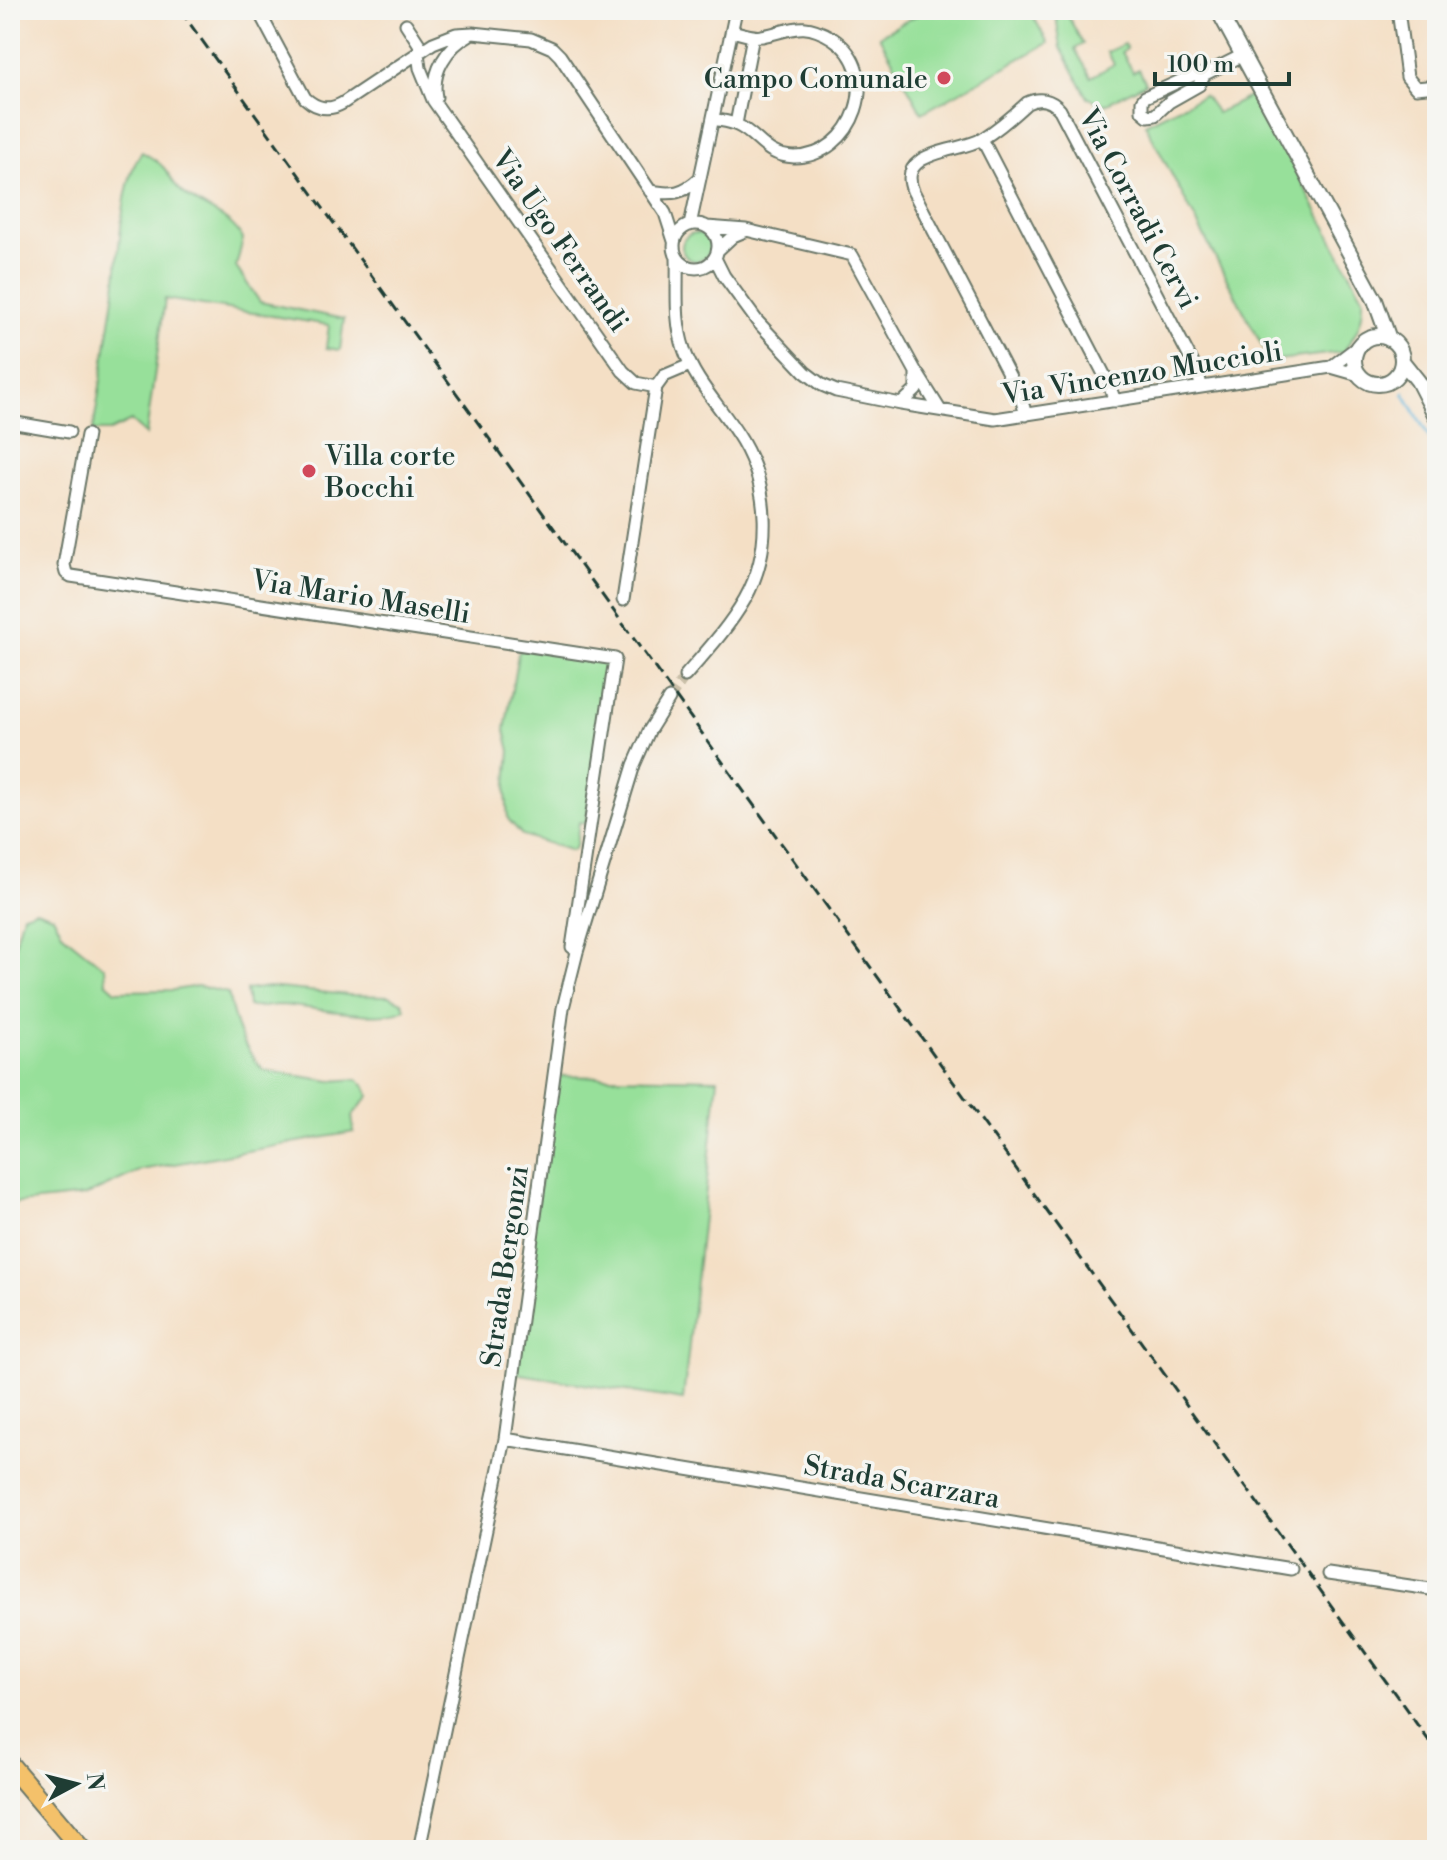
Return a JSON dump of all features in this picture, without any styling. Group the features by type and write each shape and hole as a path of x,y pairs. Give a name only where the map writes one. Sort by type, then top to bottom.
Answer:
{"main road":[{"path":"10,1765 82,1850"}],"street":[{"path":"258,10 305,98 328,109 336,107 443,38 473,33 531,39 552,48 665,213 677,258 677,322 690,365 743,442 759,480 764,516 760,557 746,597 685,676"},
{"path":"674,241 688,226 694,207 736,10"},
{"path":"1218,10 1382,314 1389,339"},
{"path":"1389,10 1398,10 1407,77 1416,88 1437,86"},
{"path":"406,24 420,51 431,63 438,105"},
{"path":"713,119 736,124 780,155 806,155 829,147 843,136 858,100 856,69 852,59 834,39 800,27 759,37 732,31"},
{"path":"435,78 447,55 463,38 473,33"},
{"path":"736,124 753,36"},
{"name":"Via Ugo Ferrandi","path":"420,51 422,75 430,94 628,379 656,387"},
{"path":"1205,74 1199,85 1169,102 1155,115 1148,116 1142,111 1145,97 1193,75 1205,74 1241,56"},
{"path":"393,70 410,68 422,75"},
{"name":"Via Corradi Cervi","path":"1026,415 1021,398 910,184 912,168 920,160 982,139 1030,101 1046,100 1057,106 1198,373 1201,386"},
{"path":"982,139 1115,401"},
{"path":"650,191 677,193 687,190 700,178"},
{"path":"694,207 715,236 716,255"},
{"path":"665,213 688,226 746,230 852,255 940,410"},
{"path":"677,287 716,255 733,236 746,230"},
{"name":"Via Vincenzo Muccioli","path":"716,255 724,276 757,321 789,357 822,385 901,404 995,419 1331,367"},
{"path":"677,258 683,264 724,276"},
{"path":"1331,367 1346,359 1374,324 1367,287"},
{"path":"1359,375 1354,362 1360,344 1377,335 1389,339 1399,348 1402,361 1418,381 1436,416"},
{"path":"1387,382 1397,374 1402,361"},
{"path":"623,600 656,387 664,376 690,365"},
{"path":"1331,367 1359,375 1372,383 1411,383 1436,416"},
{"path":"901,404 916,390 916,372"},
{"path":"10,422 69,432"},
{"name":"Via Mario Maselli","path":"87,435 64,565 66,573 71,576 615,659 568,987"},
{"name":"Strada Bergonzi","path":"419,1850 505,1439 568,987 641,747 669,699"},
{"path":"590,833 596,841 609,845"},
{"name":"Strada Scarzara","path":"505,1439 1291,1569"},
{"path":"1328,1574 1437,1590"}],"green space":[{"name":"Campo Comunale","path":"926,10 1030,10 1048,43 922,113 879,36"},
{"path":"1055,10 1078,10 1068,16 1083,44 1075,49 1091,77 1114,64 1107,52 1124,44 1127,48 1122,52 1133,72 1139,69 1146,83 1106,104 1088,98 1061,48"},
{"path":"1255,94 1363,297 1359,326 1343,352 1270,361 1145,124 1204,95 1217,113"},
{"path":"142,152 161,165 186,195 237,230 243,239 236,267 260,302 344,319 340,350 326,348 329,325 165,299 146,435 131,421 110,431 93,431 115,290 125,197 129,179"},
{"path":"696,233 706,237 710,247 706,257 696,261 686,257 682,247 686,237"},
{"path":"522,648 611,662 586,823 579,822 576,846 572,851 522,835 508,819 506,793 510,751 505,730 518,654"},
{"path":"36,910 53,916 63,934 105,968 106,982 116,991 174,990 198,986 228,993 240,1034 263,1070 331,1081 357,1079 365,1086 369,1096 352,1116 354,1132 141,1170 85,1196 10,1204 10,963 23,914"},
{"path":"268,987 389,996 402,1002 405,1008 395,1013 364,1014 280,1005 248,1006 246,990"},
{"path":"554,1076 718,1079 683,1400 514,1373"}],"waterway":[{"path":"1404,393 1437,451"}],"tunnel":[{"path":"669,699 685,676"}],"railway":[{"path":"180,10 1437,1752"}],"place":[{"name":"Campo Comunale","path":"944,78"},
{"name":"Villa corte Bocchi","path":"309,471"}]}
